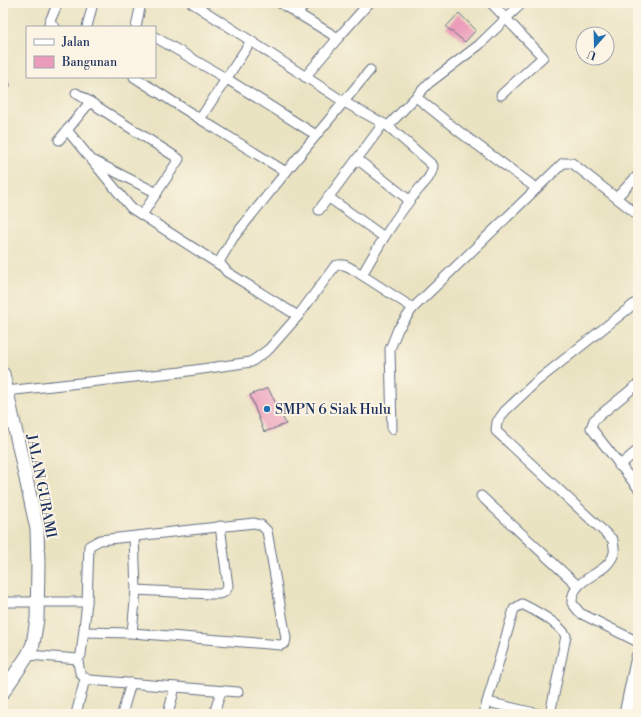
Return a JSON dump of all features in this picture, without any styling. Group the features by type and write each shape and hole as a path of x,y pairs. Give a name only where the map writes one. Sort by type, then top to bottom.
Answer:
{"street":[{"path":"54,26 49,23 58,3"},
{"path":"87,26 93,3"},
{"path":"136,26 141,3"},
{"path":"192,3 344,102 385,125 433,166 430,176 409,200 384,237 362,275"},
{"path":"280,3 338,38"},
{"path":"297,14 306,3"},
{"path":"305,77 369,3"},
{"path":"491,3 542,57 501,95"},
{"path":"319,210 356,160 385,125 429,83 479,45 522,3"},
{"path":"156,38 227,79 316,136"},
{"path":"200,119 251,41"},
{"path":"220,265 221,257 233,238 370,70"},
{"path":"136,78 286,172"},
{"path":"76,93 179,159 142,215"},
{"path":"416,97 461,133 536,188"},
{"path":"59,140 90,102"},
{"path":"67,130 131,208 220,265 227,272 298,316"},
{"path":"90,158 157,193"},
{"path":"356,160 409,200"},
{"path":"392,429 390,349 398,329 413,308 563,162 572,163 638,215"},
{"path":"617,197 638,175"},
{"path":"328,197 384,237"},
{"path":"6,391 225,367 251,362 269,350 298,316 335,266 342,264 413,308"},
{"path":"638,301 537,381 505,411 497,422 496,431 613,540 614,553 609,563 577,585 571,594 572,603 580,613 638,642"},
{"name":"JALAN GURAMI","path":"3,374 37,529 37,618 33,644 28,655 3,692"},
{"path":"638,384 594,420 592,425 592,428 619,466 638,488"},
{"path":"619,466 638,450"},
{"path":"481,496 577,585"},
{"path":"84,632 132,633 281,645 285,643 286,638 267,531 261,525 254,523 220,526 100,540 89,546 87,602 81,655 78,659 80,673 85,679 238,692"},
{"path":"136,590 211,594 223,593 226,591 228,586 220,526"},
{"path":"132,633 136,590 134,537"},
{"path":"3,602 87,602"},
{"path":"484,714 514,609 522,604 551,622 562,630 566,636 550,714"},
{"path":"28,655 44,658 78,659"},
{"path":"626,714 638,657"},
{"path":"76,714 85,679"},
{"path":"122,714 130,683"},
{"path":"168,714 175,687"},
{"path":"214,714 221,691"},
{"path":"487,702 538,714"}],"building":[{"path":"459,13 476,30 465,42 446,27"},
{"name":"SMPN 6 Siak Hulu","path":"268,388 286,424 264,432 250,395"}],"place":[{"name":"SMPN 6 Siak Hulu","path":"267,409"}]}
